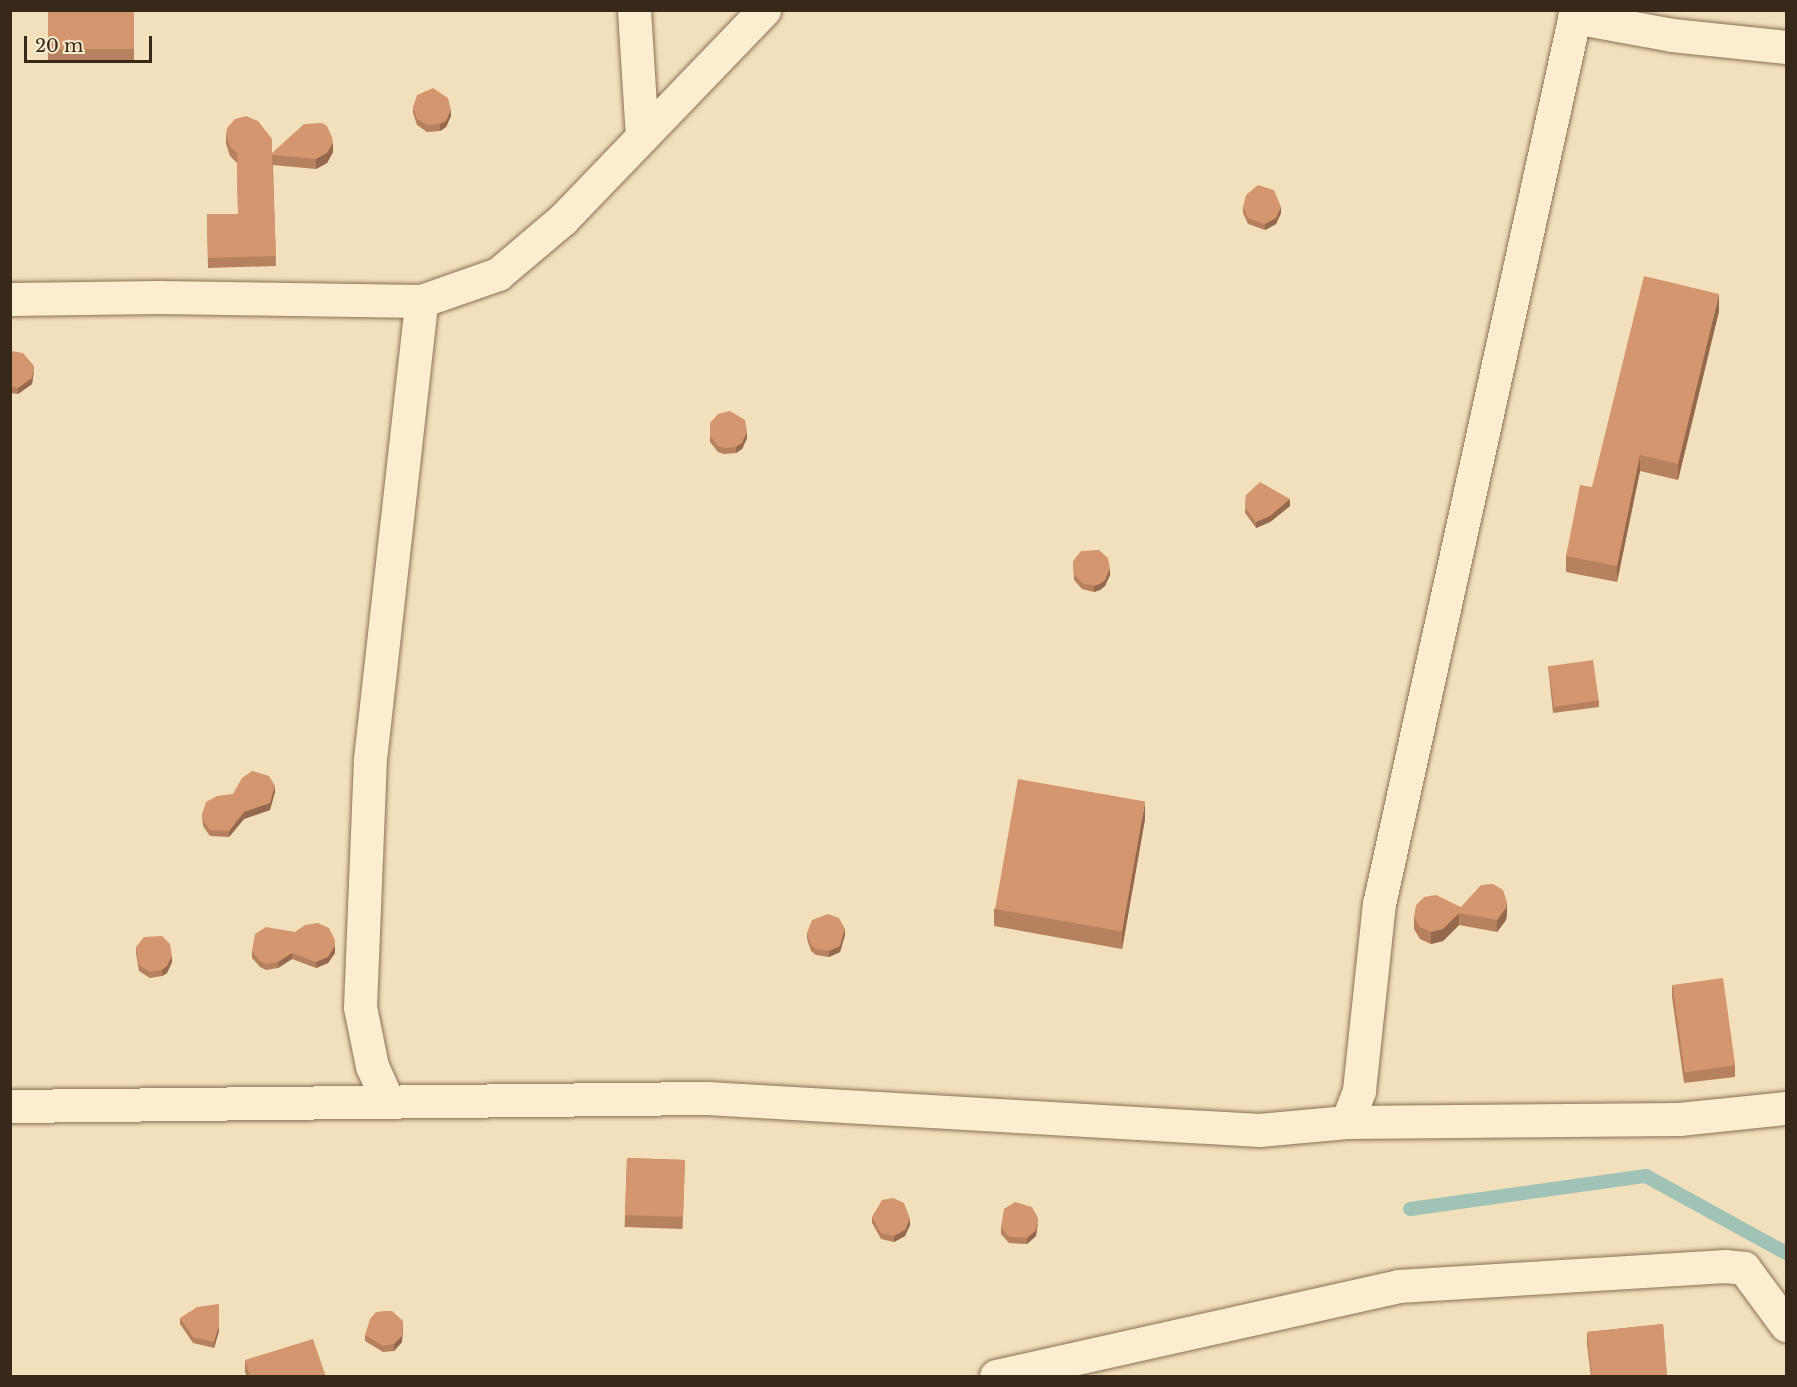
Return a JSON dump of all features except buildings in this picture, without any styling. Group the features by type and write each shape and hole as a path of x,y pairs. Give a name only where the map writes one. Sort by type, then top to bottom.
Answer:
{"street":[{"path":"634,10 642,136"},
{"path":"10,299 159,297 421,301 498,274 563,219 764,10"},
{"path":"1347,1122 1359,1089 1379,904 1575,14 1672,34 1786,47"},
{"path":"388,1102 372,1066 360,1007 370,759 421,301"},
{"path":"10,1106 706,1098 1259,1130 1347,1122 1679,1119 1786,1108"},
{"path":"996,1377 1398,1286 1725,1266 1744,1268 1786,1325"}],"waterway":[{"path":"1410,1209 1646,1176 1786,1253"}]}
